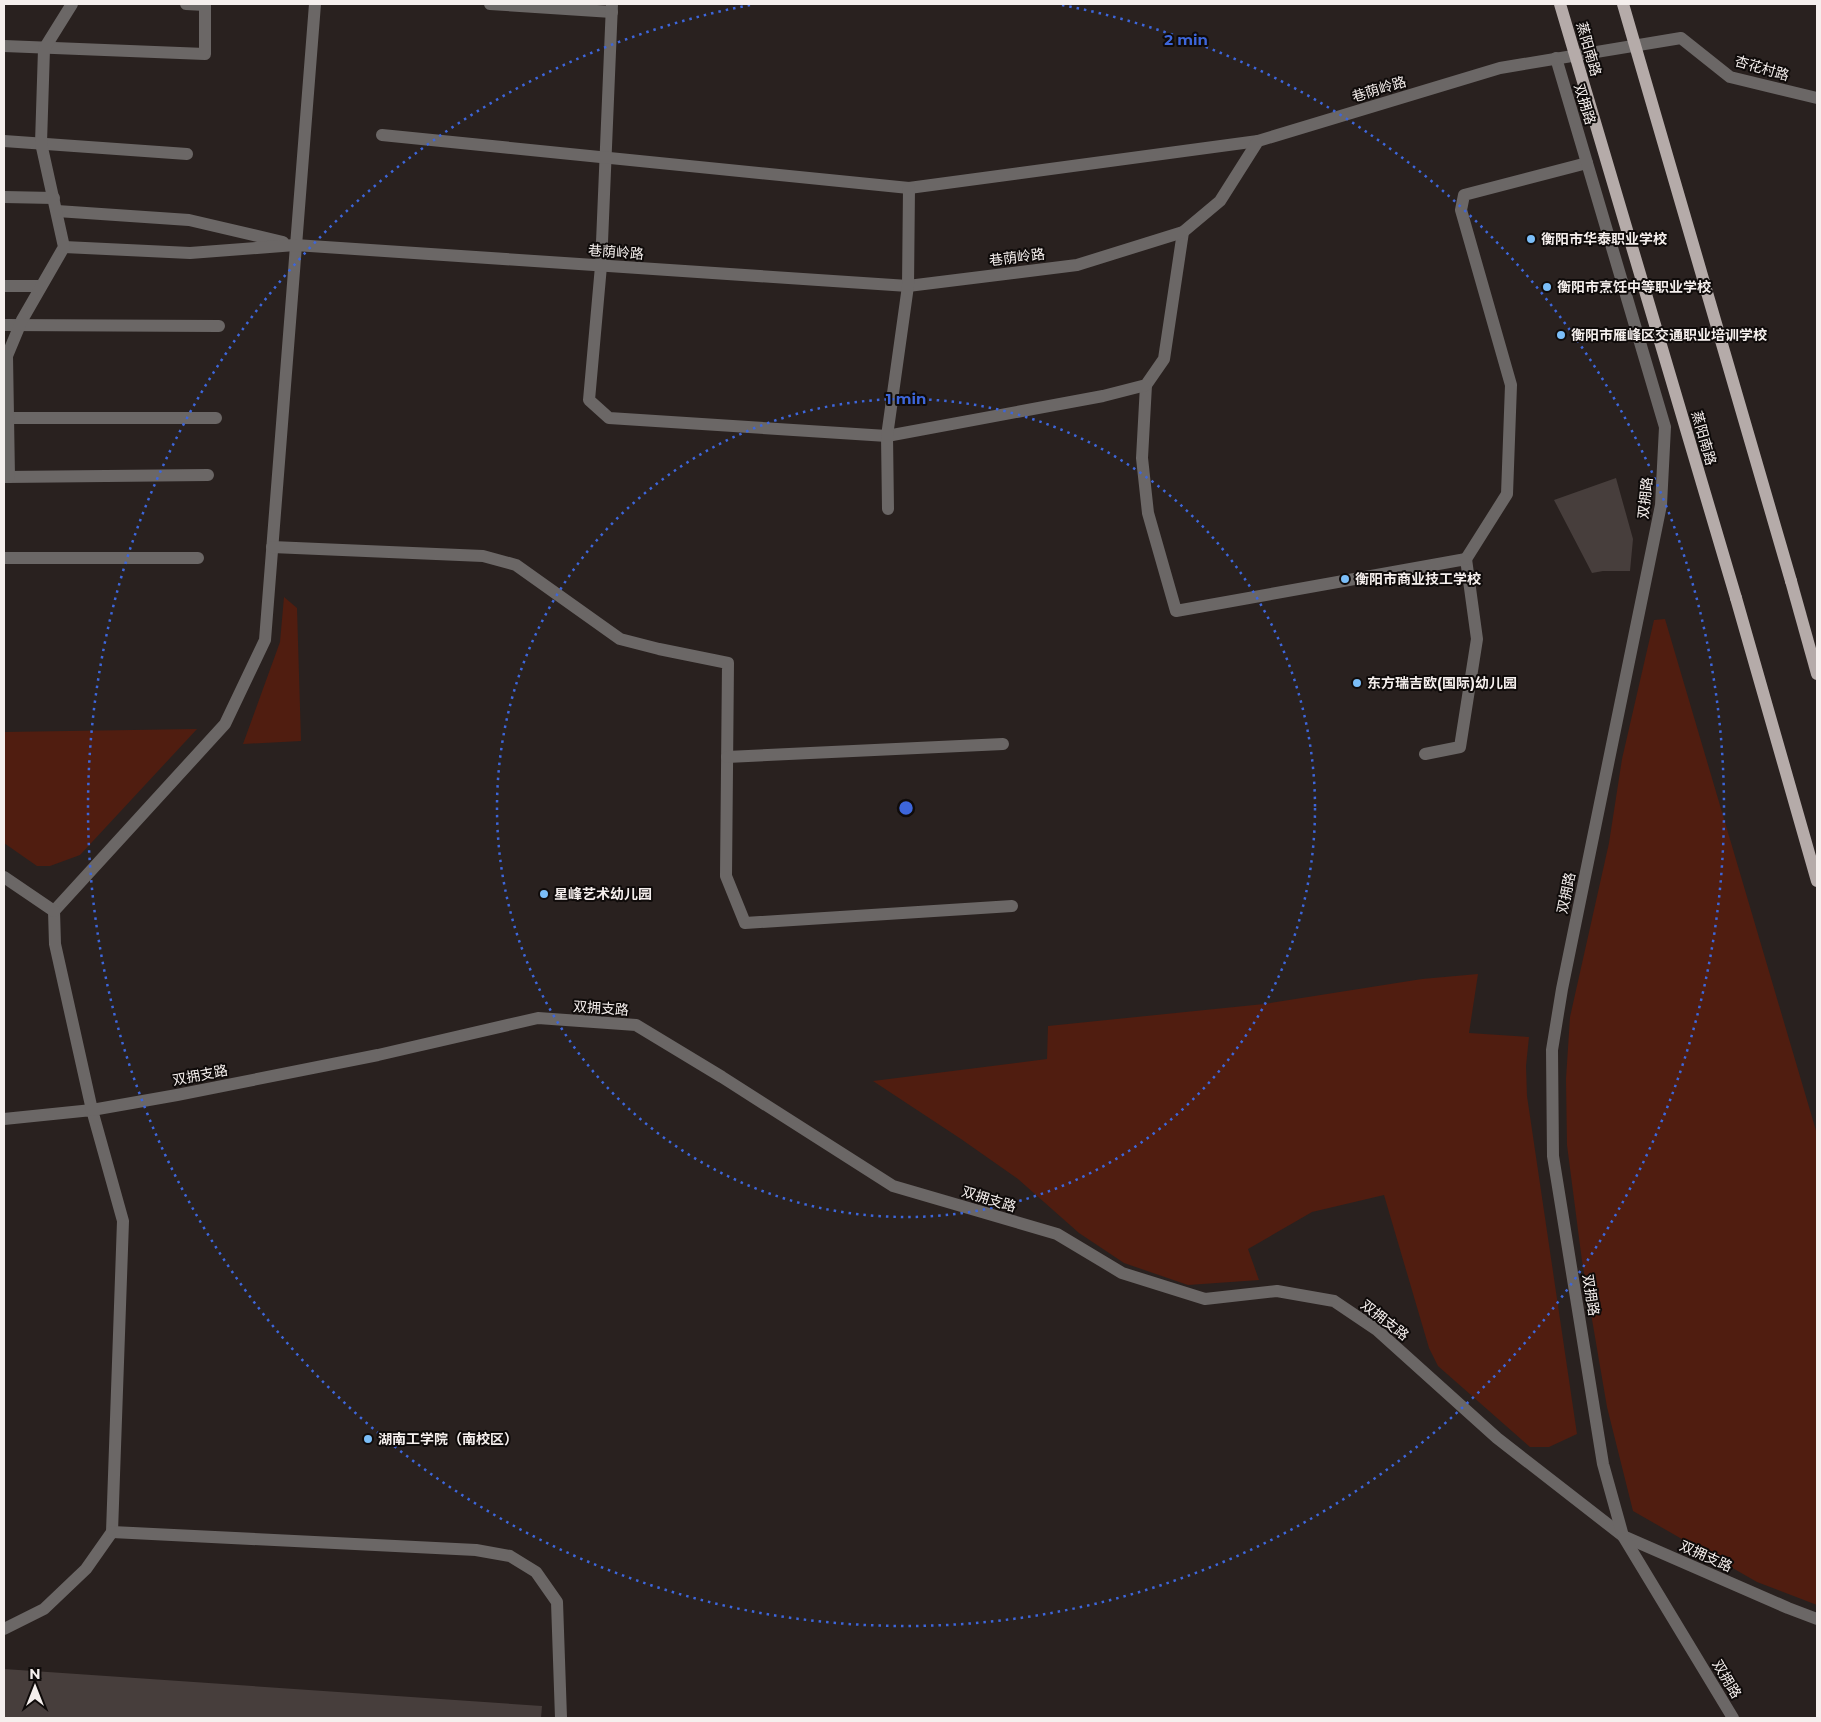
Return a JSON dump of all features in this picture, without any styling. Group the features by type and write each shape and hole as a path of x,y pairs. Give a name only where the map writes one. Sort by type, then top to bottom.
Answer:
{"main road":[{"name":"蒸阳南路","path":"1560,4 1736,598 1817,881"},
{"path":"1623,4 1817,674"}],"street":[{"path":"72,4 44,49 41,143 64,247 20,325 7,356 7,477 208,475"},
{"path":"4,46 204,54 205,5 186,4"},
{"path":"4,1629 44,1610 86,1569 112,1532 123,1221 92,1110 55,944 54,911 225,724 265,640 315,4"},
{"path":"490,4 612,8 601,266 589,400 609,418 887,436 1103,396 1146,385"},
{"name":"巷荫岭路","path":"296,245 908,286 1076,265 1183,232 1220,201 1258,140 1500,68 1681,38"},
{"name":"杏花村路","path":"1681,38 1730,77 1817,98"},
{"name":"双拥路","path":"1556,58 1664,427 1661,505 1562,989 1552,1050 1553,1156 1602,1464 1623,1536 1733,1718"},
{"path":"382,135 909,188 1258,140"},
{"path":"4,141 187,154"},
{"path":"1425,754 1460,747 1476,639 1466,559 1507,494 1511,385 1461,210 1464,196 1587,163"},
{"path":"888,510 887,436 908,286 909,188"},
{"path":"4,197 54,198"},
{"path":"57,211 189,220 296,245"},
{"path":"1183,232 1164,359 1146,385 1142,458 1148,513 1176,611 1466,559"},
{"path":"64,247 190,253 296,245"},
{"path":"4,286 41,286"},
{"path":"4,325 219,326"},
{"path":"6,418 216,418"},
{"path":"272,547 483,556 516,565 620,639 728,663 726,876 745,923 1012,906"},
{"path":"4,558 198,558"},
{"path":"727,757 1003,744"},
{"path":"4,878 54,911"},
{"name":"双拥支路","path":"4,1119 92,1110 176,1096 368,1057 538,1018 636,1025 722,1077 893,1186 1057,1234 1122,1273 1205,1300 1277,1291 1334,1301 1377,1330 1497,1438 1623,1536 1817,1619"},
{"path":"112,1532 476,1550 510,1556 536,1572 557,1602 561,1718"}],"shaded area":[{"path":"284,597 297,608 301,741 243,744 280,642"},
{"path":"1665,619 1817,1134 1817,1605 1757,1582 1633,1511 1607,1407 1582,1261 1567,1145 1566,1079 1570,1017 1609,843 1622,759 1654,620"},
{"path":"197,729 80,855 50,866 37,866 4,843 4,732"},
{"path":"1478,974 1469,1033 1529,1037 1526,1066 1527,1096 1577,1434 1549,1447 1530,1447 1438,1366 1429,1348 1384,1195 1312,1212 1248,1249 1259,1280 1188,1285 1124,1263 1079,1233 1018,1179 873,1081 1047,1059 1048,1026 1264,1004 1422,979"}],"building":[{"path":"1616,478 1633,539 1630,571 1592,573 1554,500"},
{"path":"4,1669 542,1706 541,1718 4,1718"}],"place":[{"name":"衡阳市华泰职业学校","path":"1531,239"},
{"name":"衡阳市烹饪中等职业学校","path":"1547,287"},
{"name":"衡阳市雁峰区交通职业培训学校","path":"1561,335"},
{"name":"衡阳市商业技工学校","path":"1345,579"},
{"name":"东方瑞吉欧(国际)幼儿园","path":"1357,683"},
{"name":"星峰艺术幼儿园","path":"544,894"},
{"name":"湖南工学院（南校区）","path":"368,1439"}]}
